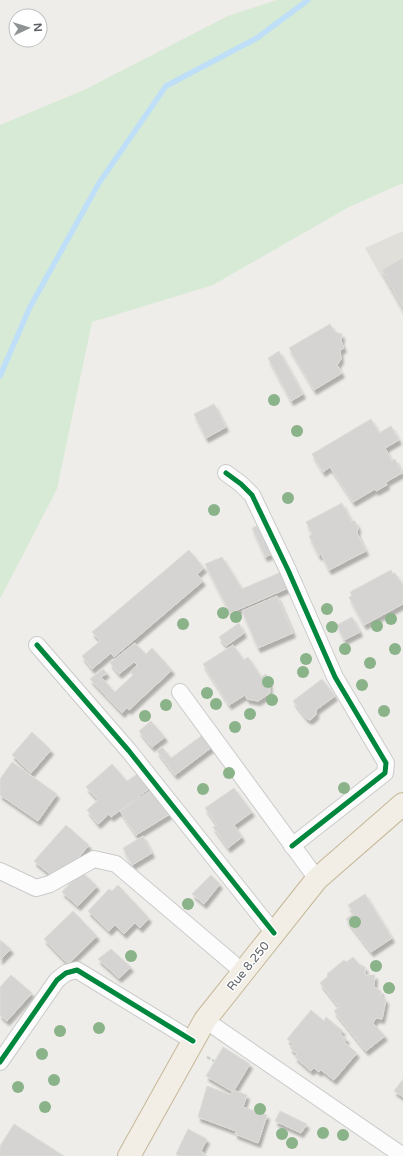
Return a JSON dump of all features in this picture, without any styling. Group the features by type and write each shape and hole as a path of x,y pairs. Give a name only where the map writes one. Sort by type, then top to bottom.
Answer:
{"highway":[{"name":"Rue 8.250","path":"129,1156 205,1020 317,880 403,804"}],"street":[{"path":"226,473 241,484 252,495 288,570 335,677 386,763 385,774 292,846"},
{"path":"37,645 129,751 274,933"},
{"path":"180,692 317,880"},
{"path":"0,871 36,888 50,884 94,859 116,864 243,972"},
{"path":"0,1062 57,980 66,973 76,970 193,1041"},
{"path":"205,1020 403,1156"}],"shaded area":[{"path":"403,231 403,315 365,248"}],"green space":[{"path":"277,0 403,0 403,183 349,207 213,285 92,322 57,489 0,599 0,125 84,90 228,16"}],"building":[{"path":"403,258 403,307 382,270"},
{"path":"330,324 335,332 342,334 341,341 344,348 340,350 341,359 337,365 342,373 314,390 289,348"},
{"path":"279,351 303,394 291,401 268,358"},
{"path":"214,404 226,427 206,438 194,414"},
{"path":"371,419 379,433 391,426 399,440 385,448 392,461 395,459 402,473 386,482 387,485 376,491 375,489 353,502 330,467 323,472 312,454"},
{"path":"342,503 351,521 355,521 358,527 357,533 366,551 329,570 321,554 319,556 309,536 312,534 306,522"},
{"path":"266,522 279,551 265,557 252,528"},
{"path":"189,550 204,568 197,574 203,581 114,657 111,653 92,669 82,656 100,641 92,632"},
{"path":"222,557 242,589 288,569 295,585 230,613 205,564"},
{"path":"391,570 393,574 395,573 403,585 403,604 364,625 349,597 352,596 350,592"},
{"path":"277,596 293,633 258,648 242,611"},
{"path":"352,617 360,632 344,640 337,625"},
{"path":"239,623 244,633 226,646 219,637"},
{"path":"135,643 146,654 152,648 172,670 129,710 127,708 122,713 90,679 103,669 107,673 101,677 115,692 133,675 130,672 137,665 134,662 119,674 110,663"},
{"path":"233,645 244,660 248,657 261,677 266,674 269,680 270,693 258,701 247,699 245,695 229,705 203,664"},
{"path":"322,679 335,696 316,710 316,715 310,720 306,718 293,701"},
{"path":"151,721 165,737 152,747 139,731"},
{"path":"211,729 220,741 175,775 157,751 162,747 171,758"},
{"path":"32,732 51,750 31,773 12,755"},
{"path":"12,762 57,794 38,821 0,795 0,779"},
{"path":"112,764 127,781 146,768 157,783 111,817 109,814 98,824 87,810 98,800 86,787"},
{"path":"234,788 252,812 234,825 242,837 228,848 213,827 217,825 205,808"},
{"path":"153,789 170,814 136,835 120,811"},
{"path":"66,825 89,845 65,874 57,880 34,861"},
{"path":"143,836 152,853 132,865 123,848"},
{"path":"81,871 97,886 78,906 62,892"},
{"path":"211,875 220,884 204,904 192,894"},
{"path":"118,885 149,918 140,928 135,923 124,934 115,925 109,931 88,911 109,889 112,891"},
{"path":"365,894 392,938 371,952 346,919 354,913 348,905"},
{"path":"73,911 97,936 68,964 44,939"},
{"path":"0,940 11,949 0,960"},
{"path":"111,949 131,967 119,978 98,959"},
{"path":"353,957 359,964 365,967 365,975 375,975 374,987 381,991 381,995 386,1000 382,1019 376,1018 373,1023 385,1036 366,1051 334,1011 339,1007 320,983 328,976 327,974 344,960 346,962"},
{"path":"11,975 32,993 7,1021 0,1015 0,987"},
{"path":"311,1010 324,1021 326,1017 343,1031 340,1034 347,1039 344,1042 357,1053 334,1080 321,1070 319,1072 314,1068 311,1071 295,1057 297,1054 290,1048 293,1044 287,1039"},
{"path":"223,1047 250,1064 233,1092 206,1076"},
{"path":"403,1079 403,1097 394,1091"},
{"path":"207,1086 231,1095 233,1090 247,1095 243,1107 267,1115 258,1143 235,1134 236,1131 198,1117"},
{"path":"280,1111 307,1124 301,1133 275,1121"},
{"path":"14,1124 64,1156 0,1156 0,1146"},
{"path":"188,1129 207,1139 201,1151 205,1154 204,1156 179,1156 176,1154"}],"waterway":[{"path":"0,376 30,307 99,183 166,86 257,38 308,0"}],"cycle path":[{"path":"226,473 241,484 252,495 288,570 335,677 386,763 385,773 292,846"},
{"path":"37,645 129,751 274,933"},
{"path":"0,1062 57,980 66,973 77,970 193,1041"}]}
